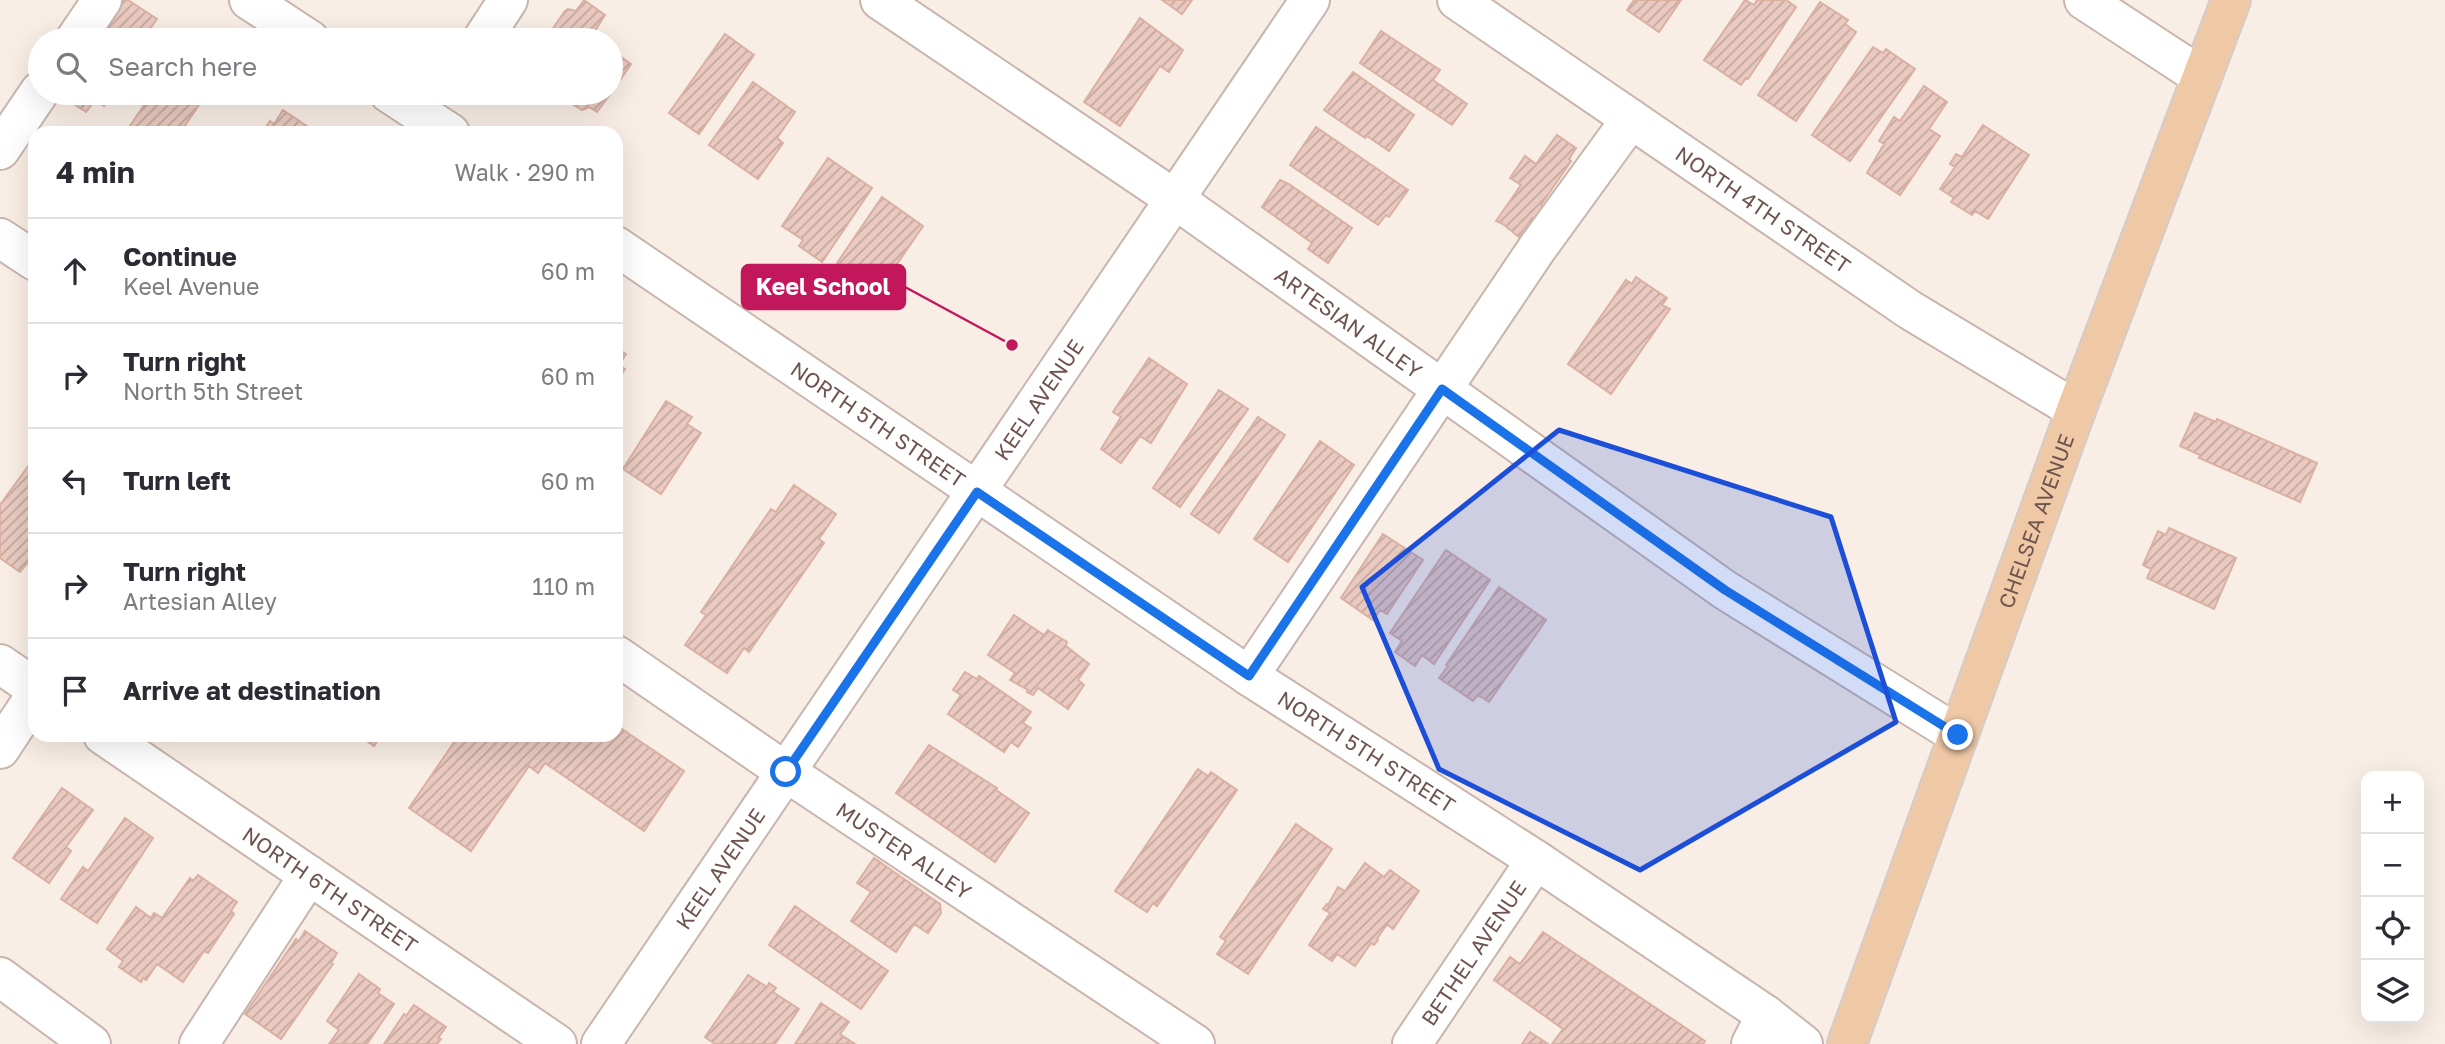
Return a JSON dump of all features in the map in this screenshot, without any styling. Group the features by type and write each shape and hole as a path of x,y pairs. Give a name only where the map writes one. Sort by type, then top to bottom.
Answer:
{"main road":[{"name":"CHELSEA AVENUE","path":"1847,1044 2076,410 2231,0"}],"street":[{"path":"83,28 102,0"},
{"path":"249,0 292,28"},
{"path":"490,28 508,0"},
{"name":"ARTESIAN ALLEY","path":"880,0 1176,200 1725,590 1958,735"},
{"name":"KEEL AVENUE","path":"601,1044 1310,0"},
{"name":"NORTH 4TH STREET","path":"1457,0 1910,310 2076,410"},
{"path":"2084,0 2202,77"},
{"path":"0,150 31,105"},
{"path":"411,105 436,119"},
{"path":"1249,676 1538,247 1631,119"},
{"path":"0,238 28,256"},
{"name":"NORTH 5TH STREET","path":"623,251 1249,676 1536,860 1758,1029 1804,1044"},
{"name":"MUSTER ALLEY","path":"623,660 786,772 1195,1044"},
{"path":"0,664 28,683"},
{"path":"0,749 28,707"},
{"name":"NORTH 6TH STREET","path":"113,742 557,1044"},
{"name":"BETHEL AVENUE","path":"1412,1044 1536,860"},
{"path":"199,1044 309,875"},
{"path":"0,977 91,1044"}],"highlighted area":[{"path":"1559,430 1831,517 1896,722 1640,870 1439,769 1362,587"}],"building":[{"path":"122,0 128,0 157,19 151,28 99,28"},
{"path":"584,0 605,15 597,28 553,28 565,11 576,11"},
{"path":"1162,0 1192,0 1182,14"},
{"path":"1634,0 1681,0 1659,32 1627,10"},
{"path":"1745,0 1754,5 1757,0 1786,0 1796,7 1748,79 1741,85 1704,60"},
{"path":"1820,2 1848,20 1845,24 1856,32 1796,121 1758,95"},
{"path":"1140,18 1183,50 1169,72 1160,66 1120,126 1084,102"},
{"path":"1381,31 1440,70 1433,80 1467,104 1452,125 1360,63"},
{"path":"725,34 754,55 699,134 669,113"},
{"path":"1873,47 1883,53 1886,49 1915,69 1850,161 1812,135"},
{"path":"623,58 631,64 623,76"},
{"path":"1353,72 1414,115 1389,151 1324,110"},
{"path":"753,82 795,112 777,138 783,143 758,179 709,145"},
{"path":"1924,86 1947,102 1929,129 1940,136 1900,195 1867,173 1884,144 1879,141 1894,117 1900,121"},
{"path":"75,105 91,105 86,112"},
{"path":"144,105 199,105 185,126 130,126"},
{"path":"574,105 602,105 597,112 589,107 582,110"},
{"path":"283,110 307,126 267,126 270,121 274,124"},
{"path":"1983,125 2029,155 1988,219 1975,211 1972,215 1951,202 1954,198 1940,189 1955,167 1950,164 1956,154 1962,157"},
{"path":"1316,127 1408,190 1389,217 1386,215 1378,225 1290,165"},
{"path":"1557,135 1576,148 1569,159 1571,161 1541,205 1549,210 1539,223 1532,218 1519,237 1496,221 1521,185 1510,178 1525,156 1536,164"},
{"path":"828,158 872,188 822,262 799,246 803,240 782,226"},
{"path":"1280,180 1352,228 1328,263 1308,249 1312,243 1262,207"},
{"path":"882,197 923,226 878,292 861,280 857,286 837,272 841,266 837,263"},
{"path":"1636,277 1667,298 1662,305 1670,309 1611,394 1568,364 1626,280 1632,284"},
{"path":"1149,358 1187,384 1151,443 1140,436 1121,463 1101,449 1121,417 1113,412"},
{"path":"1219,390 1248,409 1180,507 1153,488"},
{"path":"666,401 692,417 687,424 701,433 661,494 623,469"},
{"path":"2195,413 2216,422 2217,419 2317,463 2300,502 2199,458 2200,455 2180,446"},
{"path":"1258,417 1285,435 1219,533 1191,514"},
{"path":"1320,441 1354,465 1288,562 1254,539"},
{"path":"28,466 28,562 20,572 0,558 0,505"},
{"path":"794,485 836,514 819,539 824,543 749,652 744,648 727,673 685,645 706,615 701,612 771,509 776,512"},
{"path":"2169,528 2236,558 2214,609 2147,578 2151,569 2143,565 2158,531 2166,535"},
{"path":"1383,534 1423,560 1387,614 1380,610 1373,620 1341,598"},
{"path":"1446,550 1490,580 1434,664 1422,655 1415,666 1395,652 1402,641 1390,633"},
{"path":"1499,587 1546,620 1489,702 1478,695 1473,701 1439,678"},
{"path":"1014,615 1044,635 1048,630 1067,642 1066,646 1089,664 1078,680 1084,685 1068,709 1038,688 1033,695 1027,692 1028,690 1010,680 1015,673 988,655"},
{"path":"965,672 977,679 979,676 1031,712 1023,723 1031,728 1018,747 1011,742 1004,752 948,714 961,695 953,690"},
{"path":"623,730 684,771 644,831 545,763 538,773 529,766 471,851 409,808 454,742 623,742"},
{"path":"929,745 997,788 996,790 1029,813 995,862 896,793"},
{"path":"1198,769 1208,776 1211,772 1237,790 1157,906 1153,903 1147,912 1115,891"},
{"path":"62,788 93,810 66,847 71,851 49,883 13,858"},
{"path":"125,818 153,838 97,923 61,899 83,867 88,871"},
{"path":"1296,824 1332,849 1248,974 1217,954 1226,941 1220,937"},
{"path":"874,858 940,904 941,913 928,933 914,924 896,952 851,921 871,892 857,883"},
{"path":"1365,863 1384,877 1390,870 1419,891 1393,929 1388,925 1385,927 1378,940 1374,945 1371,943 1355,966 1337,954 1332,961 1309,945 1330,913 1323,909 1338,887 1345,891"},
{"path":"198,875 237,902 231,911 234,914 208,953 204,951 183,982 157,964 146,980 143,978 141,982 119,967 123,961 107,949 136,907 151,918 154,913 162,918 190,878 193,881"},
{"path":"795,906 888,971 861,1009 769,945"},
{"path":"305,931 337,953 331,963 333,964 281,1039 245,1014 296,939 299,941"},
{"path":"1543,932 1705,1041 1703,1044 1552,1044 1563,1029 1494,980 1510,957 1520,964"},
{"path":"359,974 380,989 378,993 394,1004 367,1044 329,1044 339,1030 327,1021"},
{"path":"748,975 767,987 769,983 776,988 773,992 799,1009 775,1044 715,1044 705,1037"},
{"path":"821,1003 849,1022 840,1034 855,1044 795,1044"},
{"path":"414,1005 446,1027 438,1038 441,1039 437,1044 384,1044 404,1014 406,1016"},
{"path":"1530,1032 1548,1044 1522,1044"}],"place":[{"name":"Keel School","path":"1012,345"}],"route":[{"path":"786,772 977,492 1249,676 1442,389 1725,590 1958,735"}]}
